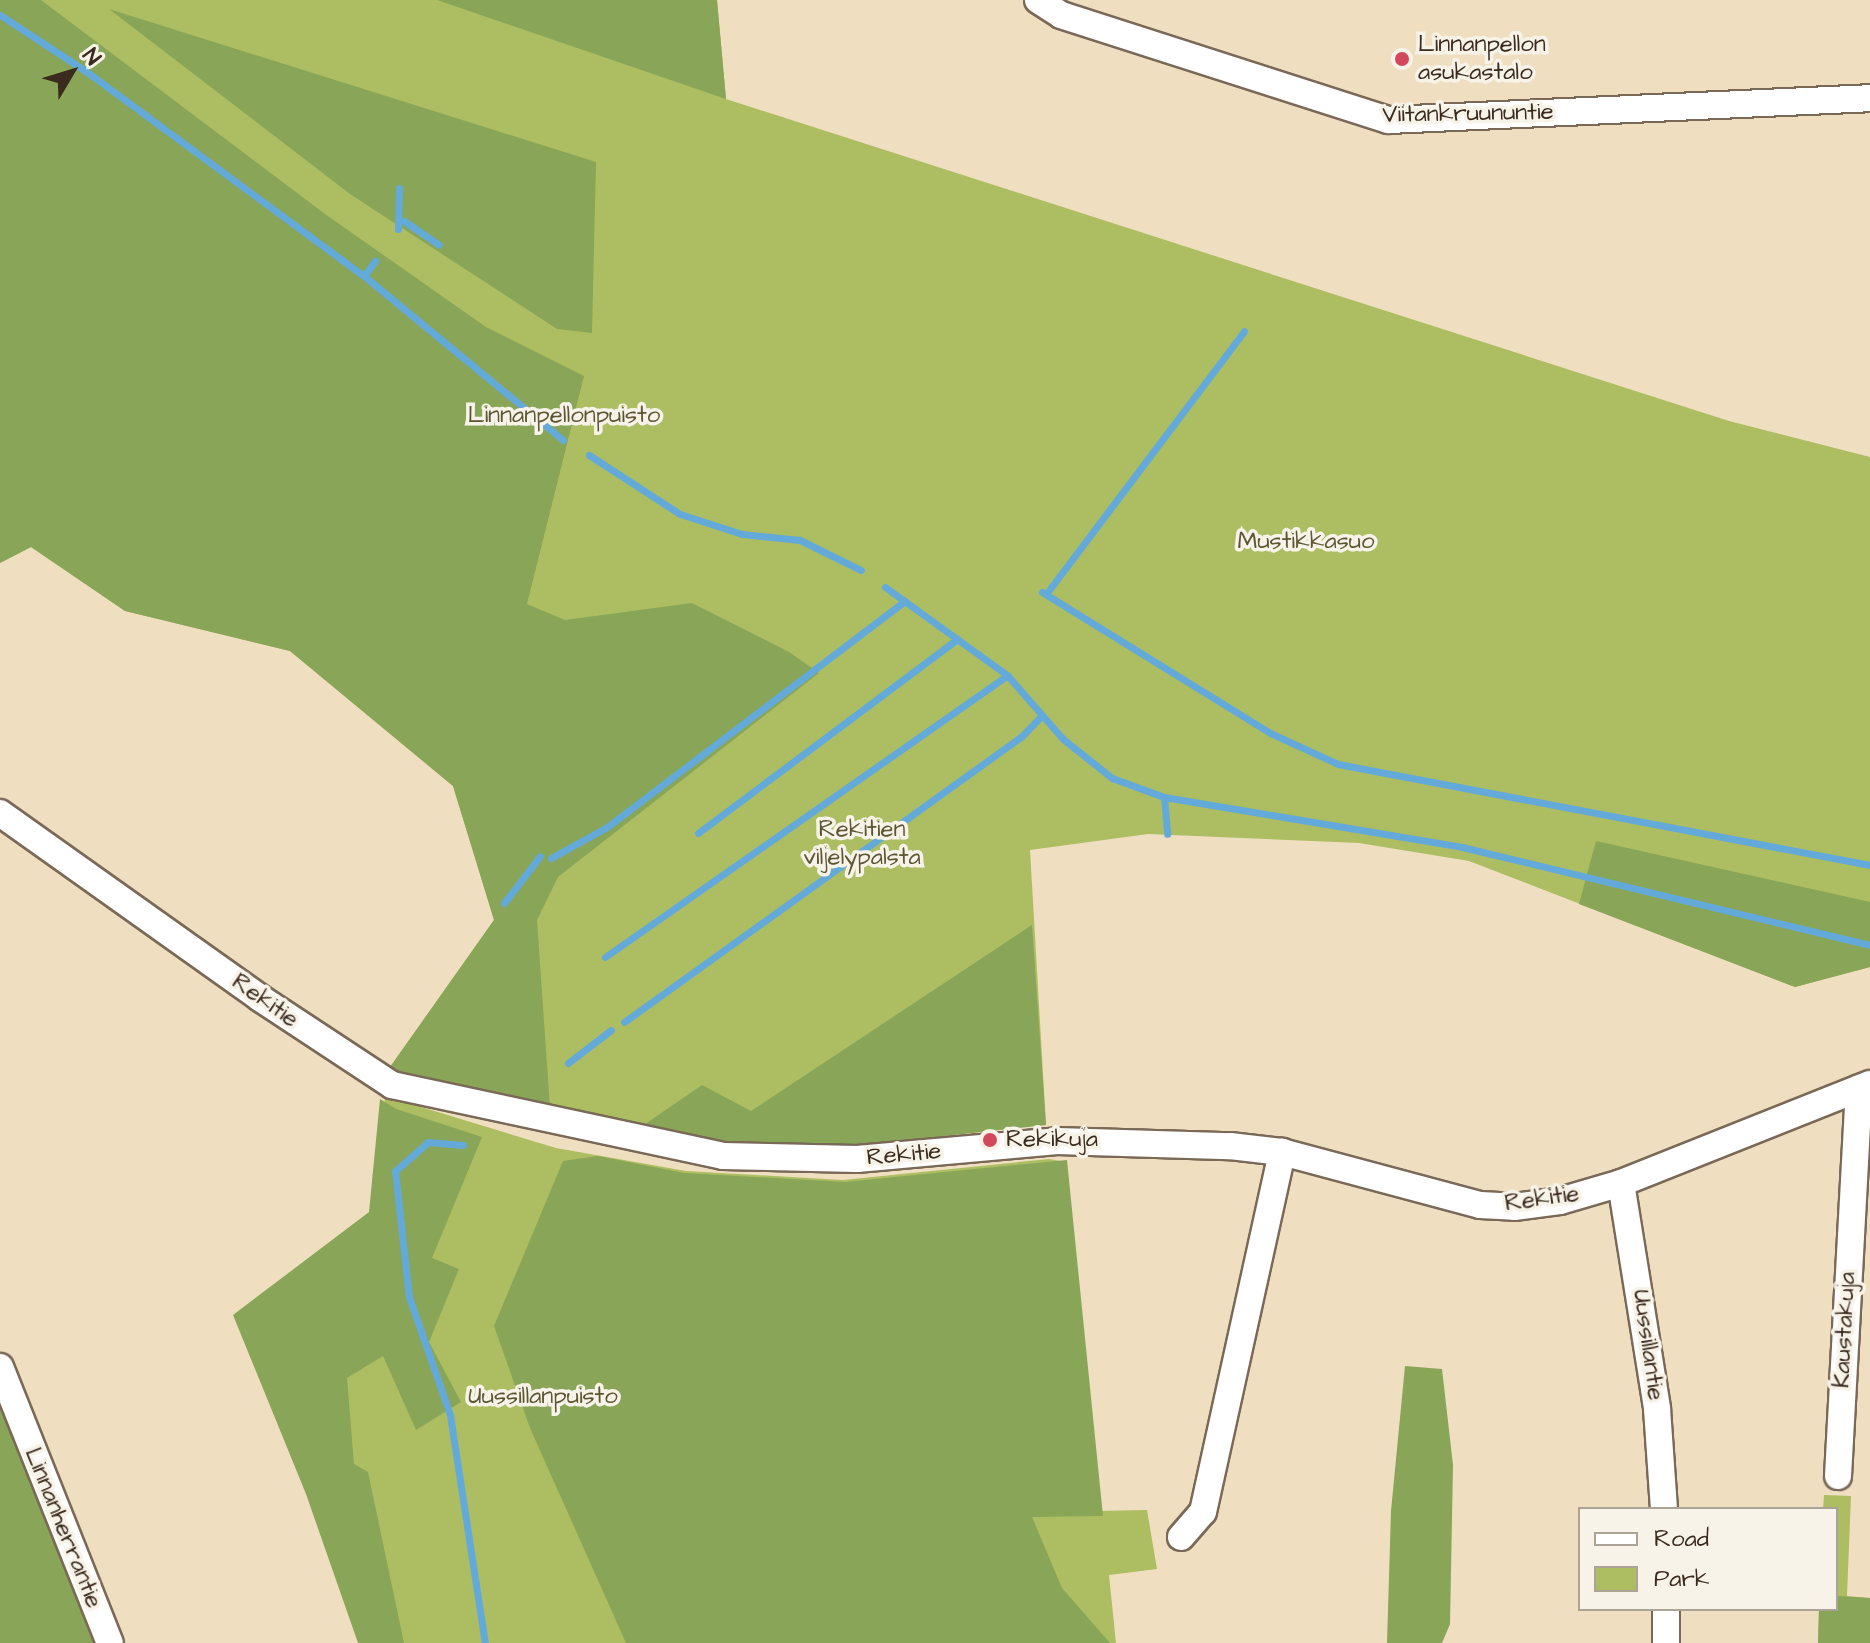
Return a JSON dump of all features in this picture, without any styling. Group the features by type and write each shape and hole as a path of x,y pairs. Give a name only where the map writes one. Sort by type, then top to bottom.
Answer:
{"street":[{"name":"Viitankruununtie","path":"1038,0 1061,15 1389,120 1870,98"},
{"name":"Rekitie","path":"0,813 266,1003 372,1074 413,1093 723,1156 857,1159 1057,1141 1282,1152 1480,1205 1560,1201 1621,1183 1864,1086"},
{"name":"Kaustakuja","path":"1838,1476 1864,1086"},
{"path":"1181,1537 1203,1512 1282,1152"},
{"name":"Uussillantie","path":"1621,1183 1657,1409 1664,1507"},
{"name":"Linnanherrantie","path":"0,1367 110,1643"},
{"path":"1666,1611 1666,1643"}],"green space":[{"name":"Linnanpellonpuisto","path":"0,0 717,0 726,99 1729,421 1870,457 1870,967 1795,987 1469,861 1359,843 1148,834 1030,850 1046,1125 722,1149 383,1077 494,920 453,786 290,651 125,611 31,547 0,563"},
{"path":"0,0 41,0 325,214 486,327 584,376 527,604 565,620 692,603 789,652 819,673 558,877 537,920 550,1108 383,1077 494,920 453,786 290,651 125,611 31,547 0,563"},
{"path":"437,0 717,0 726,99"},
{"path":"109,9 596,162 592,333 557,329 350,194"},
{"path":"1596,841 1870,902 1870,967 1795,987 1579,904"},
{"path":"1032,925 1046,1125 827,1149 722,1149 635,1131 702,1085 751,1111"},
{"name":"Uussillanpuisto","path":"385,1096 556,1148 686,1171 843,1180 1049,1159 1066,1162 1097,1511 1147,1510 1157,1569 1109,1575 1116,1643 363,1643 310,1489 375,1215"},
{"path":"380,1099 396,1109 482,1137 432,1258 459,1269 429,1342 461,1402 416,1430 383,1356 347,1378 354,1464 368,1472 404,1643 358,1643 306,1494 233,1315 369,1212"},
{"name":"Uussillanpuisto","path":"598,1156 684,1173 845,1182 1067,1160 1103,1516 1032,1517 1062,1588 1110,1643 626,1643 530,1428 494,1326 563,1161"},
{"path":"1405,1366 1442,1369 1453,1465 1450,1624 1442,1643 1387,1643 1391,1511"},
{"path":"0,1403 27,1469 98,1643 0,1643"},
{"path":"1824,1495 1851,1496 1847,1596 1870,1598 1870,1643 1818,1643 1819,1611 1838,1611 1838,1507 1823,1507"},
{"path":"1838,1596 1870,1598 1870,1643 1818,1643 1819,1611 1838,1611"}],"waterway":[{"path":"0,15 87,72 364,276 563,440"},
{"path":"398,229 399,188"},
{"path":"404,221 439,245"},
{"path":"364,276 375,261"},
{"path":"1046,594 1244,331"},
{"path":"589,455 680,514 742,534 800,540 861,570"},
{"path":"885,587 1007,675 1063,739 1112,778 1164,797 1462,847 1870,945"},
{"path":"1042,592 1270,733 1338,764 1870,865"},
{"path":"551,858 607,827 905,601"},
{"path":"698,833 957,639"},
{"path":"605,957 1007,675"},
{"path":"624,1022 1021,737 1042,715"},
{"path":"1164,797 1167,834"},
{"path":"504,903 540,856"},
{"path":"568,1063 611,1030"},
{"path":"463,1145 428,1142 395,1171 409,1297 450,1415 485,1643"}],"place":[{"name":"Linnanpellon asukastalo","path":"1402,59"},
{"name":"Rekikuja","path":"990,1140"}],"park label":[{"name":"Mustikkasuo","path":"1306,542"},
{"name":"Rekitien viljelypalsta","path":"862,844"}]}
